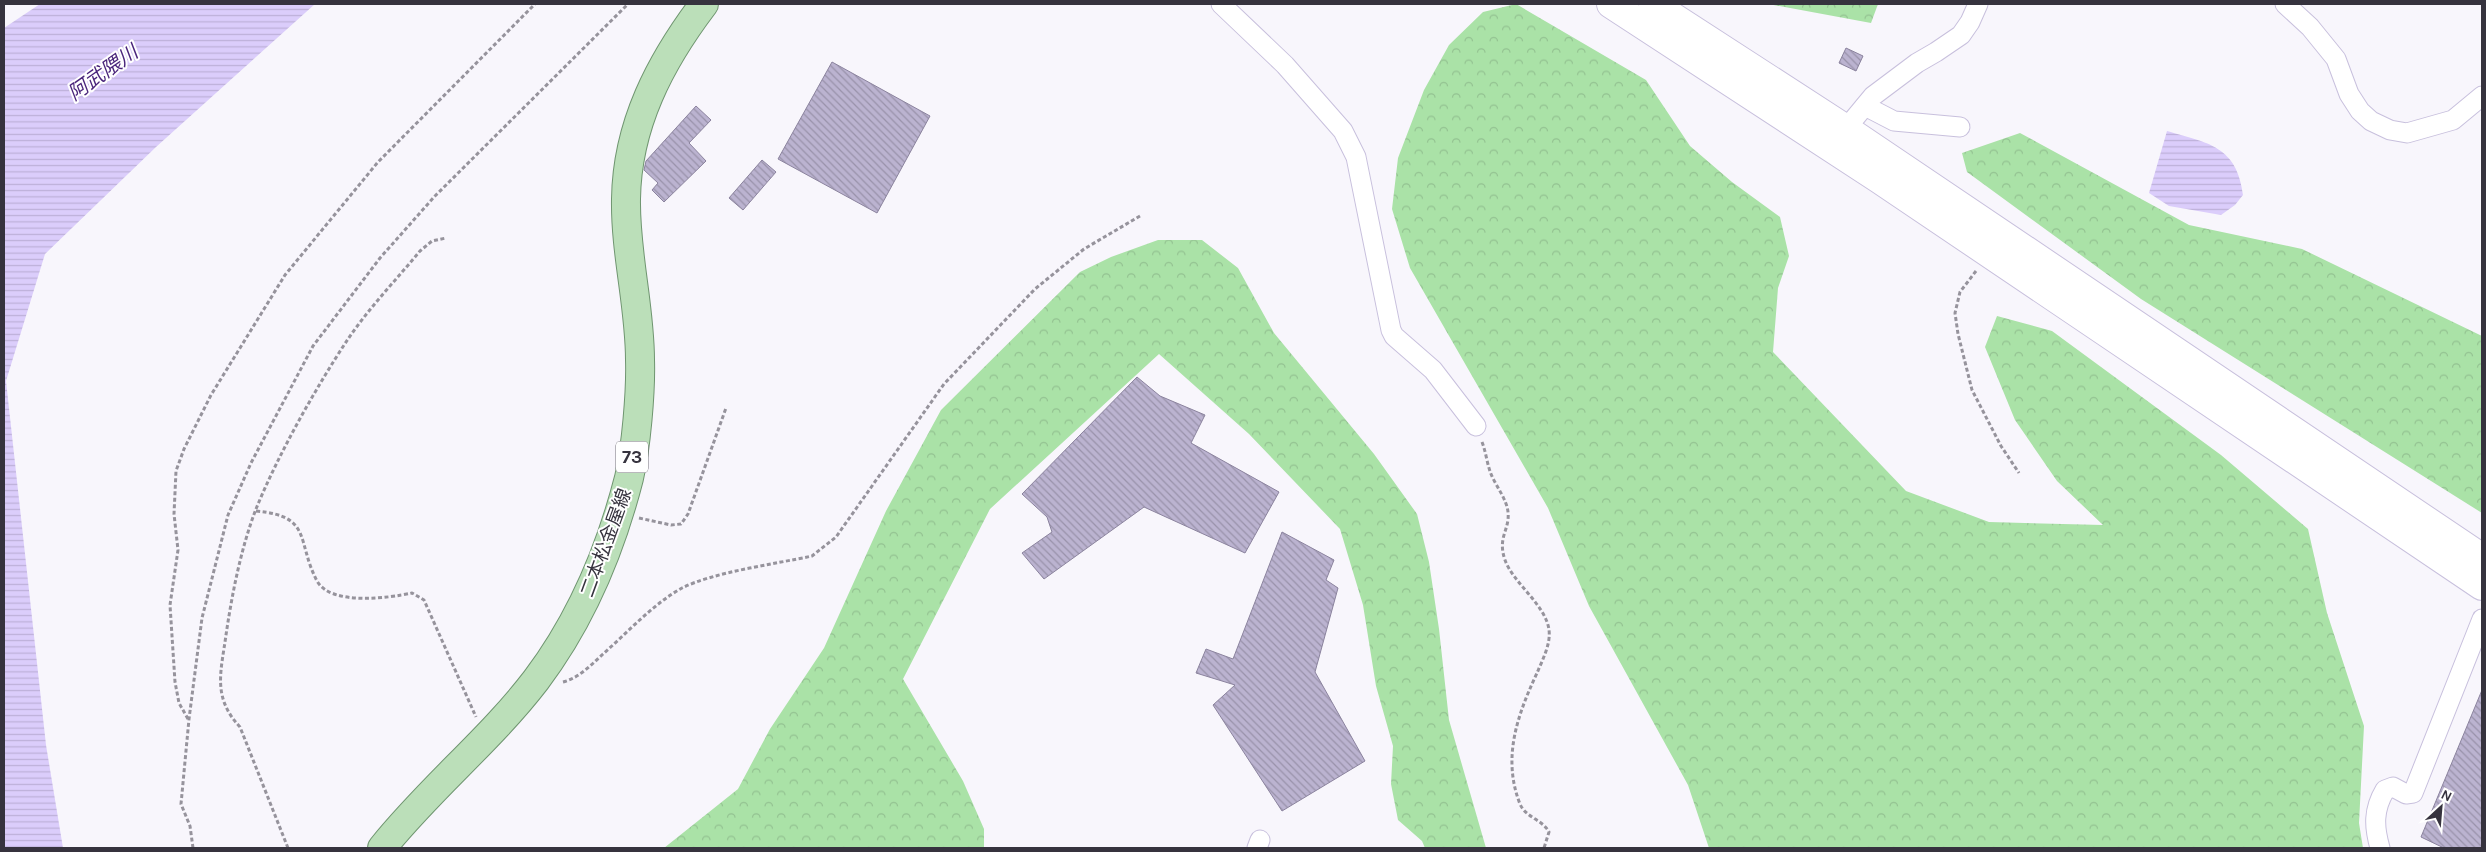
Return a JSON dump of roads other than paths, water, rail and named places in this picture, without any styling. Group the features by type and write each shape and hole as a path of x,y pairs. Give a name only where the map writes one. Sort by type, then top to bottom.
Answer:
{"main road":[{"name":"二本松金屋線","path":"382,848 401,825 481,742 536,679 570,631 596,580 619,514 630,475 640,360 626,201 630,154 637,125 657,74 704,4"}],"street":[{"path":"1222,4 1285,65 1343,131 1356,157 1391,330 1394,336 1433,370 1476,426"},
{"path":"1611,4 1838,138 2482,558"},
{"path":"1653,4 1838,138 1989,252 2482,586"},
{"path":"1838,138 1873,96 1916,63 1961,35 1970,22 1978,4"},
{"path":"2285,4 2310,27 2336,59 2349,94 2360,111 2371,121 2390,130 2407,133 2453,120 2482,96"},
{"path":"1865,106 1894,121 1960,127"},
{"path":"2380,848 2374,828 2377,806 2385,790 2394,787 2406,794 2413,793 2482,619"}],"water":[{"name":"阿武隈川","path":"40,4 315,4 156,147 45,254 6,381 46,745 63,848 4,848 4,28"},
{"path":"2167,131 2207,144 2227,156 2240,179 2243,195 2235,205 2221,215 2169,206 2149,193"}]}
